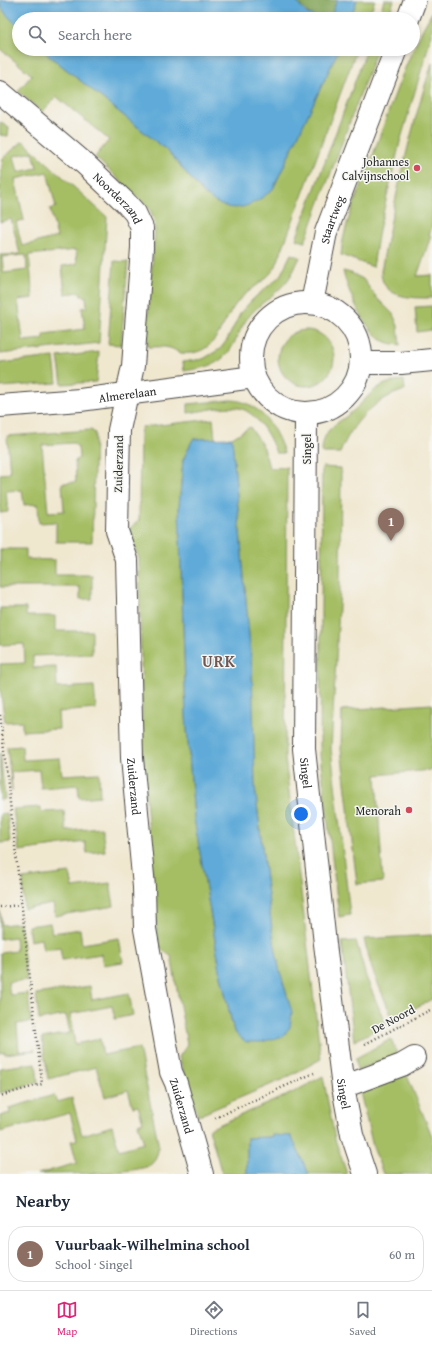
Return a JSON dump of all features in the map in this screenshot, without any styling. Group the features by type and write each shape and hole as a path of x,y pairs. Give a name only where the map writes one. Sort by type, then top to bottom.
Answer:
{"street":[{"path":"411,12 415,0"},
{"name":"Staartweg","path":"312,303 326,232 393,56"},
{"name":"Noorderzand","path":"0,92 85,164 128,205 139,220 142,233 142,248 133,366 126,394"},
{"path":"312,303 336,311 347,320 355,331 361,348 362,363 355,386 340,402 325,411 306,414 294,413 273,403 258,386 254,377 251,362 252,348 258,330 267,319 278,310 291,304 312,303"},
{"path":"362,363 401,363 432,360"},
{"name":"Almerelaan","path":"0,406 80,400 254,377"},
{"name":"Zuiderzand","path":"126,394 119,425 117,531 127,560 132,758 144,887 145,929 171,1072 176,1083 201,1174"},
{"name":"Singel","path":"306,414 304,749 325,944 343,1087 352,1135 365,1174"},
{"path":"343,1087 414,1058"}],"path":[{"path":"0,715 42,1084 0,1096"},
{"path":"0,907 21,905"},
{"name":"De Noord","path":"363,1045 432,1009"},
{"path":"211,1120 316,1071"}],"green space":[{"path":"295,0 337,0 333,12 307,12"},
{"path":"357,0 375,0 371,12 353,12"},
{"path":"384,0 394,0 390,12 380,12"},
{"path":"0,4 5,13 12,20 12,56 50,56 165,149 178,162 205,196 273,189 336,56 354,56 276,266 264,280 240,299 217,336 203,349 194,353 181,353 167,347 148,347 147,330 155,229 154,220 150,209 95,157 109,140 57,97 42,112 18,91 32,75 0,49"},
{"path":"432,12 432,34 400,142 379,230 373,267 341,255 342,244 352,210 410,56 420,56 420,34"},
{"path":"364,56 374,56 305,242 296,239"},
{"name":"Johannes Calvijnschool","path":"432,63 432,227 429,235 431,236 417,276 432,275 432,298 416,298 399,295 392,292 386,287 382,280 381,271 403,166"},
{"path":"0,122 9,128 8,136 0,135"},
{"path":"23,141 107,217 99,343 0,354 0,255 20,254 11,219 0,222 0,180 3,158","holes":["33,152 37,168 18,172 14,156","47,172 56,207 50,209 57,237 22,246 16,222 24,220 15,179","76,250 77,264 62,266 65,294 80,292 81,296 86,296 87,307 82,308 85,329 44,334 44,339 23,341 18,300 33,298 29,255","26,255 27,270 4,273 2,257"]},
{"path":"291,254 300,257 291,275 278,291 251,314 225,356 211,365 184,371 183,362 203,359 220,349 227,340 241,312 253,299 280,276"},
{"path":"114,261 128,262 121,345 108,344"},
{"path":"343,271 363,279 377,298 393,314 398,326 400,345 391,344 384,341 369,328 353,299"},
{"path":"432,306 432,330 417,332 415,307"},
{"path":"300,330 312,330 326,338 334,352 332,369 326,378 312,386 300,386 290,381 283,374 278,364 278,352 283,342 290,335"},
{"path":"99,352 96,382 62,384 58,357"},
{"path":"54,357 57,383 0,387 0,363"},
{"path":"404,380 405,390 383,399 365,414 351,432 340,453 322,453 325,437 328,432 353,411 370,394 380,386 394,381"},
{"path":"230,400 240,401 258,410 271,425 284,453 276,453 262,426 252,414 246,410 227,407 188,413 188,404"},
{"path":"213,419 215,439 193,439 183,460 179,507 186,716 194,818 221,976 234,1032 279,968 272,930 255,787 252,670 232,438 250,427 264,448 269,468 287,467 285,758 321,1059 286,1078 198,1116 179,1057 187,1045 171,956 160,949 157,933 143,760 139,558 129,535 129,529 139,520 140,433 142,427"},
{"path":"91,430 95,433 92,542 56,542 56,522 39,523 38,504 24,505 22,490 6,491 8,512 0,513 0,474 10,473 7,436","holes":["73,443 78,447 79,458 75,461 76,482 62,483 64,511 48,512 42,445"]},
{"path":"322,467 341,468 340,589 331,749 350,915 339,917 320,755"},
{"path":"0,549 26,549 26,559 55,560 55,575 92,575 92,599 80,599 80,587 0,587"},
{"path":"0,608 26,608 26,616 55,616 55,631 92,631 92,654 33,656 33,668 56,667 57,688 94,686 96,709 58,712 59,729 22,731 22,721 5,722 0,688 0,664 25,663 24,644 0,645"},
{"path":"432,704 432,770 376,775 383,882 357,884 341,749 342,710"},
{"path":"22,746 23,760 60,758 62,775 99,773 100,796 79,798 78,785 41,788 39,770 11,772 12,791 7,747"},
{"path":"0,753 5,799 0,800"},
{"path":"41,807 41,812 64,811 66,831 102,828 105,851 87,853 85,842 19,851 13,809"},
{"path":"7,813 10,842 0,843 0,814"},
{"path":"70,873 73,888 110,883 114,906 55,916 53,904 24,909 23,879"},
{"path":"0,911 2,925 20,923 27,980 8,982 10,995 28,993 31,1022 17,1024 19,1051 35,1050 5,1054 5,1052 0,1053 0,953 16,951 15,937 0,939"},
{"path":"50,923 52,933 80,929 82,944 119,938 123,962 103,965 101,954 62,960 60,947 43,950 41,939 30,941 28,926"},
{"path":"432,935 432,999 393,1020 372,969 364,939"},
{"path":"356,941 366,977 386,1025 354,1041 342,942"},
{"path":"90,986 92,1000 129,993 133,1015 115,1019 112,1006 70,1014 75,1044 100,1039 103,1055 139,1048 159,1147 158,1153 155,1160 149,1166 140,1169 96,1173 38,1174 77,1163 71,1141 77,1140 70,1113 0,1132 0,1116 10,1113 9,1108 54,1095 57,1102 72,1098 82,1135 112,1126 119,1150 144,1143 138,1124 143,1122 138,1106 133,1107 128,1090 105,1097 96,1067 48,1079 42,1038 70,1033 66,1015 39,1020 36,994"},
{"path":"391,1039 397,1054 357,1071 356,1058"},
{"path":"36,1063 38,1082 0,1093 0,1068"},
{"path":"406,1073 432,1136 432,1174 383,1174 373,1147 360,1092"},
{"path":"323,1076 335,1139 347,1174 309,1174 291,1136 247,1138 247,1174 222,1174 209,1129 292,1093"}],"water":[{"path":"0,0 295,0 305,12 12,12 12,21 0,4"},
{"path":"337,0 357,0 353,12 333,12"},
{"path":"50,56 336,56 273,189 254,202 238,208 224,206 212,199 200,189 165,149"},
{"path":"232,438 252,671 255,787 272,930 279,968 292,1012 290,1027 284,1036 261,1042 246,1042 234,1032 221,976 194,818 186,716 179,507 183,460 193,439"},
{"path":"272,1135 291,1136 309,1174 247,1174 247,1138 271,1137"}],"place":[{"name":"Johannes Calvijnschool","path":"417,168"},
{"name":"Vuurbaak-Wilhelmina school","path":"391,541"},
{"name":"Menorah","path":"409,810"}],"district":[{"name":"URK","path":"219,661"}]}
